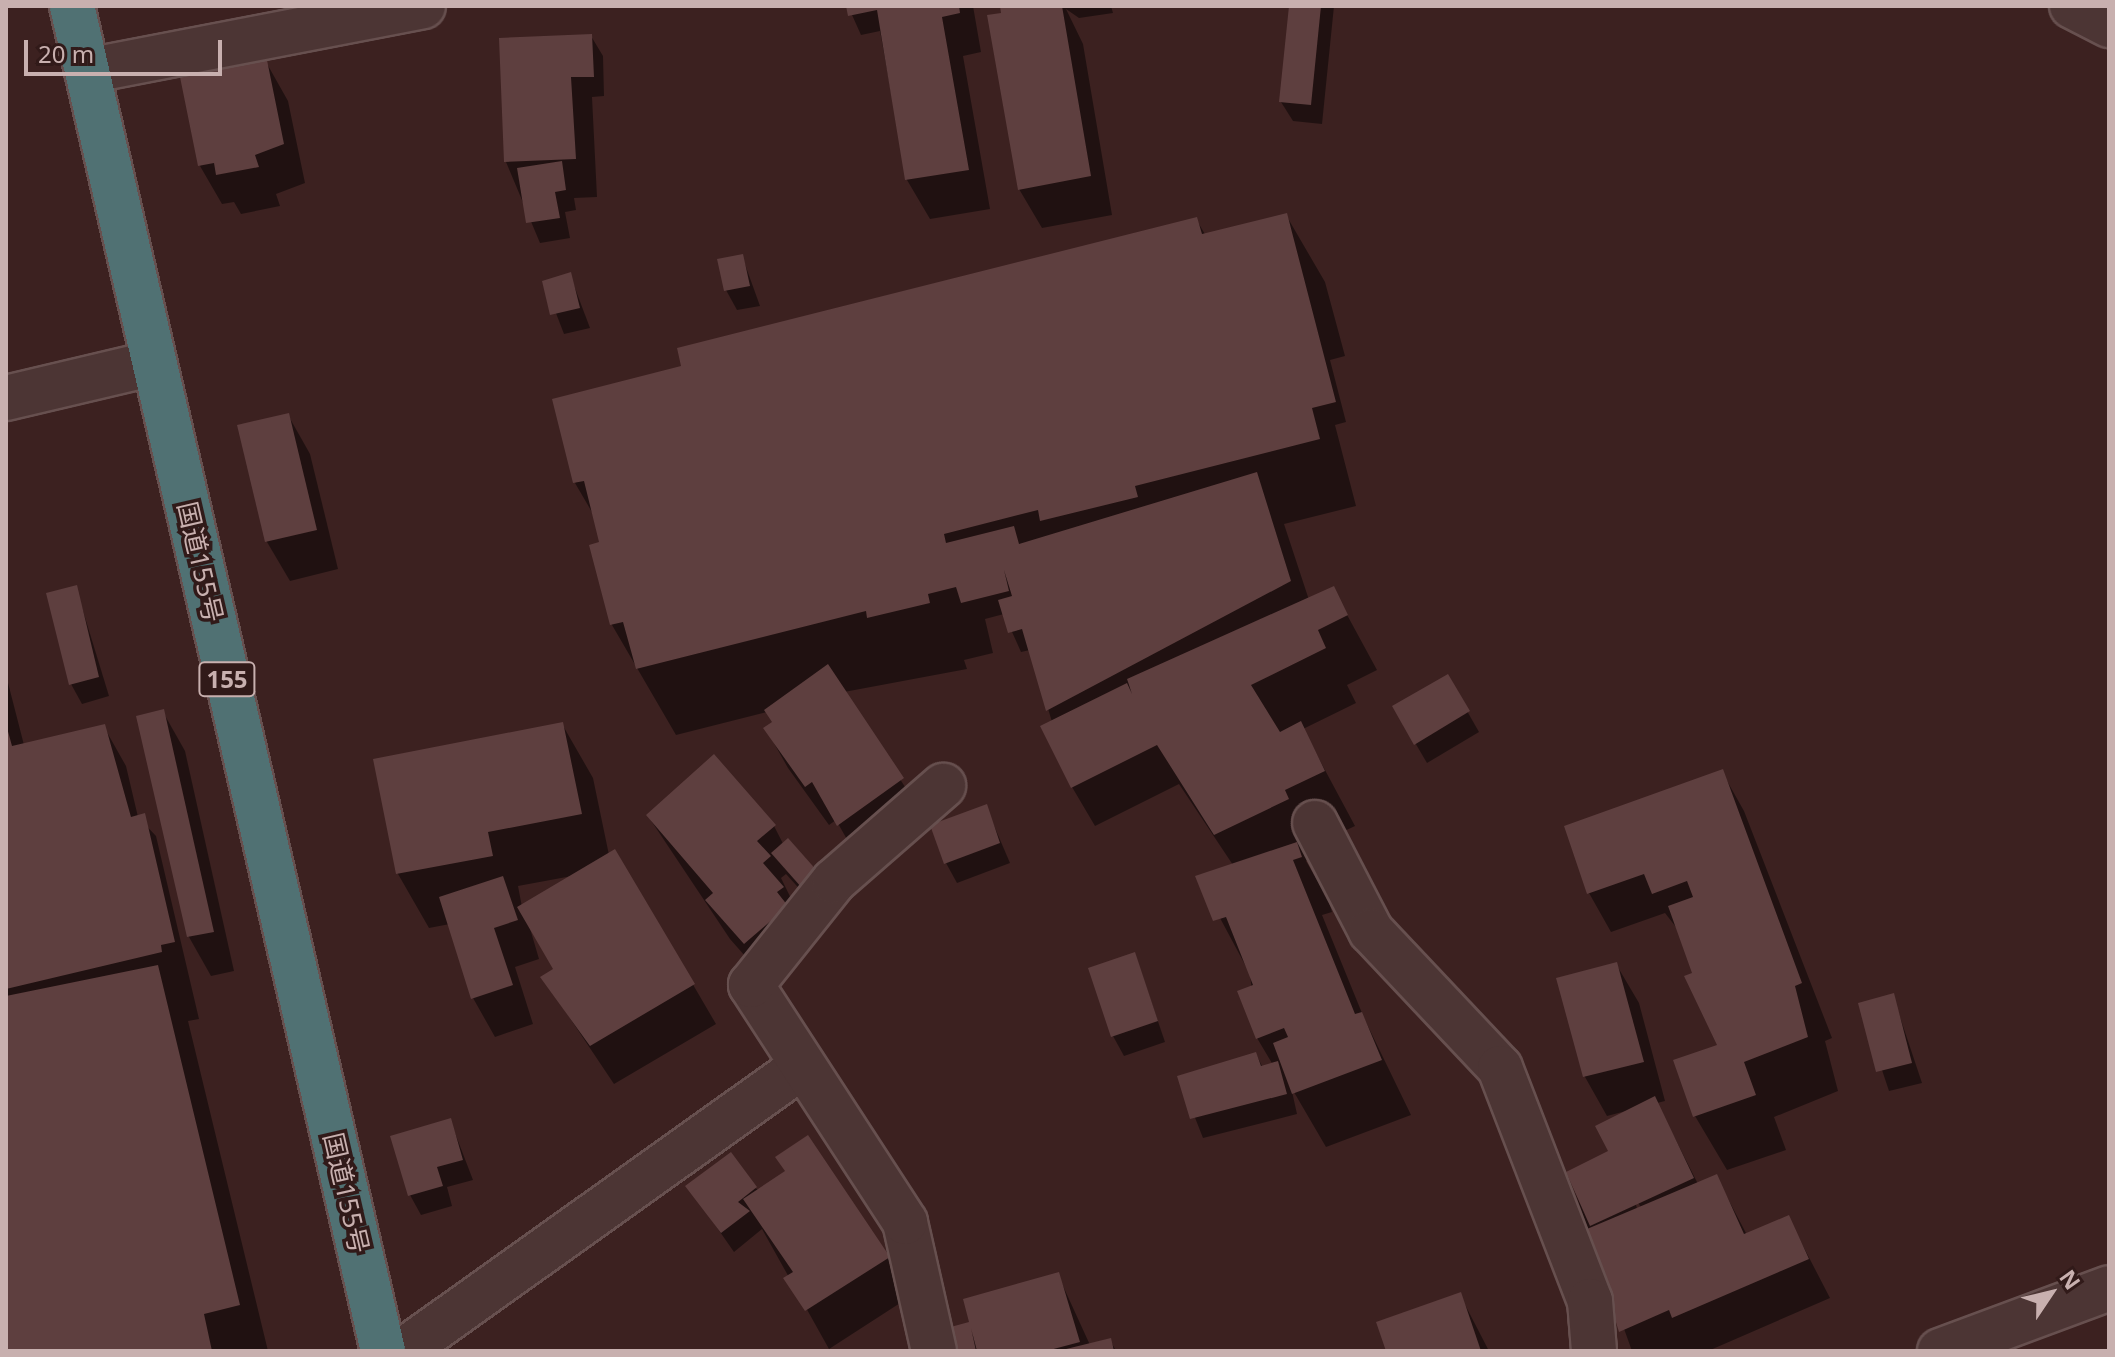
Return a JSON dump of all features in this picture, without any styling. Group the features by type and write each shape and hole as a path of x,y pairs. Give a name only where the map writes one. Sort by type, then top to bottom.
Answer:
{"highway":[{"name":"国道155号","path":"72,6 383,1351"}],"street":[{"path":"87,71 423,6"},
{"path":"2072,6 2109,25"},
{"path":"6,398 154,363"},
{"path":"934,1351 905,1222 751,985 834,881 943,786"},
{"path":"1315,823 1371,931 1500,1068 1590,1301 1594,1351"},
{"path":"403,1351 803,1066"},
{"path":"1940,1351 2109,1288"}],"building":[{"path":"846,6 959,6 960,13 942,17 969,170 905,180 877,10 848,16"},
{"path":"1000,6 1062,6 1091,176 1018,190 987,15 1001,13"},
{"path":"1289,6 1321,6 1311,105 1279,102"},
{"path":"592,34 594,77 571,77 576,159 504,162 499,38"},
{"path":"267,60 284,144 255,155 259,167 216,175 214,163 198,166 180,77"},
{"path":"562,161 566,190 555,192 560,218 526,223 517,168"},
{"path":"1287,213 1336,402 1312,408 1320,439 1135,486 1138,497 1040,521 1038,510 944,534 946,543 1014,526 1019,544 1257,472 1291,581 1046,711 1022,629 1008,633 998,600 1012,596 1004,570 1009,591 961,603 956,587 928,594 930,603 867,618 866,611 636,669 623,622 610,625 589,545 599,542 584,481 573,483 552,399 681,366 677,348 1197,217 1202,234"},
{"path":"743,254 750,286 724,291 717,259"},
{"path":"571,272 580,308 550,315 542,281"},
{"path":"289,413 317,530 265,542 237,425"},
{"path":"77,585 99,677 69,685 46,593"},
{"path":"1334,586 1348,615 1318,630 1326,648 1251,685 1280,732 1301,721 1325,771 1285,790 1289,799 1214,835 1157,745 1071,788 1040,726 1127,683 1132,694 1127,679"},
{"path":"828,664 904,778 837,826 812,782 805,787 763,728 772,722 764,710"},
{"path":"1448,674 1470,711 1414,745 1392,706"},
{"path":"164,709 214,932 187,937 136,716"},
{"path":"563,722 582,814 488,832 493,856 396,874 373,759"},
{"path":"6,724 12,746 105,724 131,817 145,813 175,942 161,945 162,952 6,989"},
{"path":"714,754 776,825 757,841 771,856 763,863 784,887 777,892 788,906 744,944 705,900 713,893 646,815"},
{"path":"1723,769 1802,983 1795,986 1808,1037 1744,1062 1756,1095 1693,1117 1673,1060 1717,1045 1684,976 1692,973 1668,906 1693,897 1687,881 1652,894 1644,874 1587,894 1564,826"},
{"path":"987,804 1000,843 944,864 930,825"},
{"path":"788,838 819,873 802,888 771,853"},
{"path":"1297,842 1302,857 1293,860 1355,1014 1362,1012 1382,1060 1292,1094 1273,1043 1288,1037 1284,1028 1256,1039 1237,991 1253,985 1226,917 1213,921 1195,876"},
{"path":"615,849 695,984 590,1046 540,977 553,969 517,907"},
{"path":"503,876 518,920 494,928 513,985 471,999 439,897"},
{"path":"1135,952 1158,1021 1111,1037 1088,968"},
{"path":"1617,962 1644,1062 1583,1077 1556,978"},
{"path":"158,965 240,1305 204,1314 212,1351 6,1351 6,996"},
{"path":"1894,993 1912,1063 1876,1072 1858,1003"},
{"path":"1256,1052 1261,1066 1278,1061 1287,1094 1190,1119 1177,1076"},
{"path":"1655,1096 1694,1178 1590,1226 1566,1172 1608,1151 1595,1126"},
{"path":"451,1118 463,1160 437,1167 443,1186 408,1196 390,1136"},
{"path":"808,1135 890,1257 805,1311 783,1278 793,1272 743,1199 785,1171 775,1157"},
{"path":"731,1152 757,1187 738,1202 750,1211 721,1233 685,1186"},
{"path":"1717,1174 1744,1234 1789,1215 1809,1259 1672,1318 1669,1310 1619,1332 1587,1229"},
{"path":"1059,1272 1080,1342 1046,1351 977,1351 971,1328 976,1351 954,1351 947,1328 969,1322 963,1299"},
{"path":"1461,1292 1481,1351 1386,1351 1376,1322"},
{"path":"1111,1338 1114,1351 1062,1351 1062,1350"}]}
